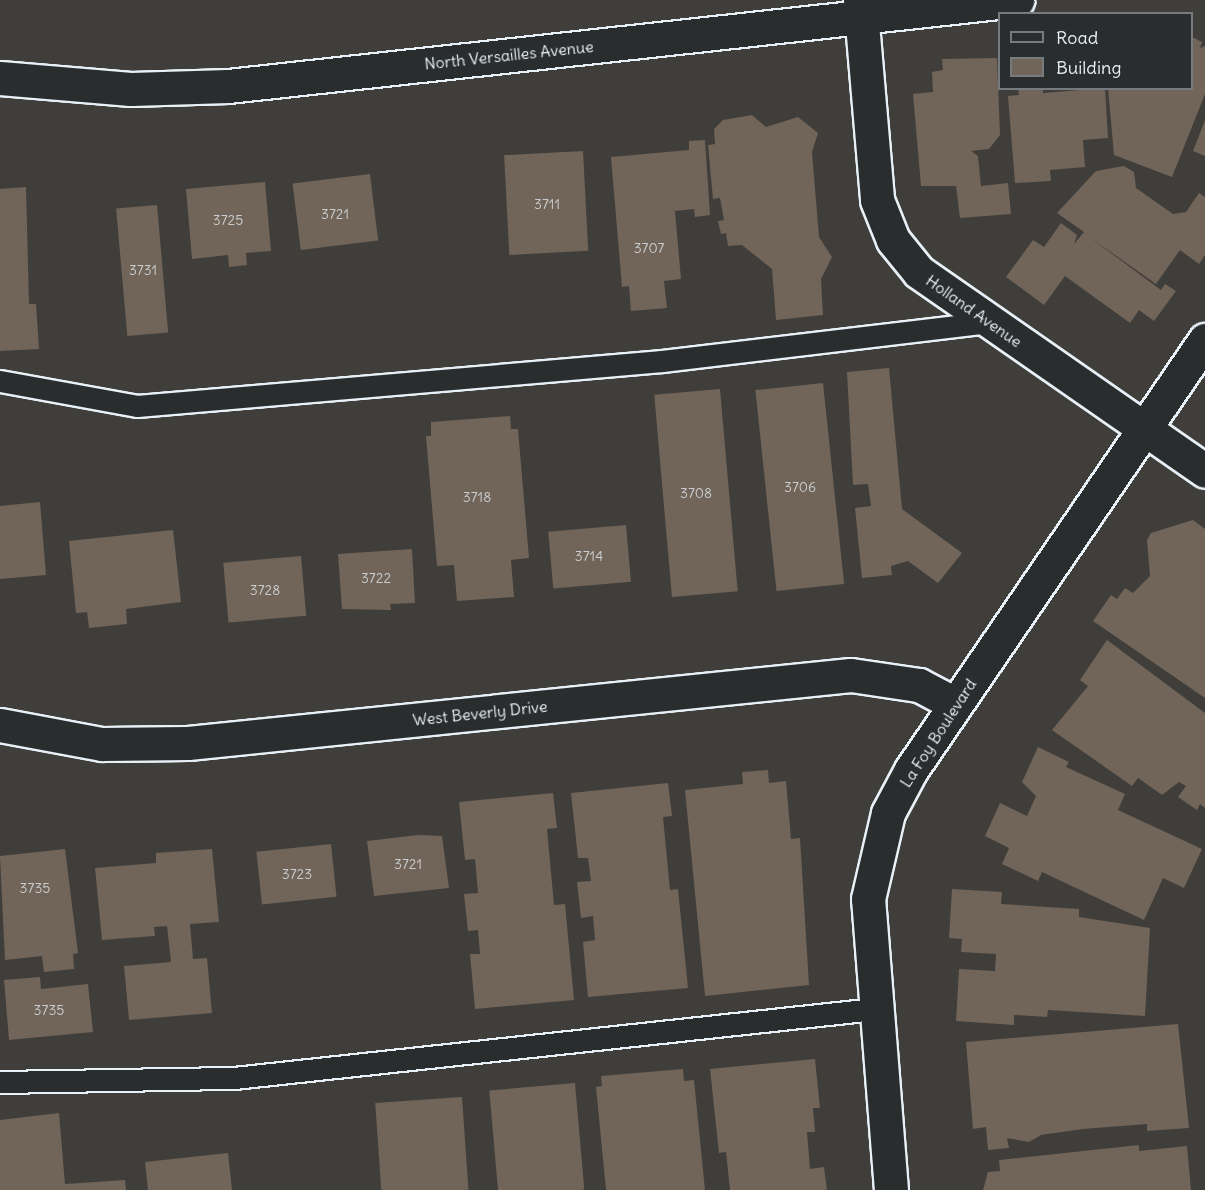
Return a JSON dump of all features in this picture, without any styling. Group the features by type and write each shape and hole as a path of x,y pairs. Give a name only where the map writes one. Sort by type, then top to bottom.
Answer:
{"street":[{"name":"North Versailles Avenue","path":"0,78 130,89 228,86 860,8 1017,0"},
{"name":"Holland Avenue","path":"860,8 877,200 885,220 919,272 1205,471"},
{"name":"La Foy Boulevard","path":"891,1190 874,1009 868,899 874,860 888,813 911,770 1205,340"},
{"name":"West Beverly Drive","path":"0,725 102,744 188,743 851,675 919,685 956,704"}],"lane":[{"path":"0,381 137,406 662,361 989,322"},
{"path":"0,1082 234,1078 874,1009"}],"building":[{"path":"1193,38 1202,42 1200,48 1205,46 1205,94 1172,177 1114,155 1108,90 1193,90"},
{"path":"997,58 1000,135 989,149 971,151 978,156 981,186 1008,183 1011,214 960,218 956,186 921,186 913,94 933,92 932,72 943,70 942,59"},
{"path":"1018,90 1043,90 1043,93 1105,90 1108,138 1083,140 1085,167 1050,170 1051,181 1015,183 1008,96 1019,95"},
{"path":"752,115 766,127 798,117 818,133 812,152 819,237 832,257 821,279 823,315 776,320 772,269 742,245 728,246 726,233 721,234 718,221 724,220 720,198 713,199 708,145 715,144 714,129 723,120"},
{"path":"1205,120 1205,156 1193,151"},
{"path":"705,140 710,215 695,217 694,209 675,211 681,279 664,281 667,308 631,311 629,286 622,287 611,157 689,150 689,141"},
{"path":"583,151 588,251 509,255 504,155"},
{"path":"1124,166 1134,172 1136,188 1173,214 1186,212 1199,193 1205,197 1205,255 1199,264 1180,250 1156,284 1088,236 1161,290 1165,284 1176,291 1154,321 1139,310 1130,323 1065,276 1044,305 1006,277 1033,240 1044,247 1061,223 1077,235 1074,244 1084,232 1057,213 1096,171"},
{"path":"370,174 378,241 301,250 293,184"},
{"path":"265,182 271,251 246,253 247,265 229,267 228,255 192,259 186,189"},
{"path":"26,187 29,304 36,304 39,349 0,351 0,189"},
{"path":"157,205 168,333 127,336 116,209"},
{"path":"889,368 902,509 962,553 938,583 908,561 891,566 892,575 862,578 855,508 871,506 868,484 853,485 847,372"},
{"path":"823,383 844,584 776,591 755,390"},
{"path":"720,389 738,591 672,597 654,395"},
{"path":"510,416 511,429 518,429 529,558 511,560 514,597 457,601 454,565 437,566 426,436 431,436 431,422"},
{"path":"40,502 46,575 0,579 0,506"},
{"path":"1193,520 1205,529 1205,698 1093,621 1111,595 1117,599 1125,588 1133,593 1150,576 1147,540 1151,533"},
{"path":"626,525 631,582 553,589 548,532"},
{"path":"173,530 181,602 126,609 127,624 89,628 87,612 76,613 69,541"},
{"path":"412,549 415,603 390,604 391,610 342,609 338,554"},
{"path":"301,556 306,616 229,623 223,563"},
{"path":"1107,640 1205,713 1205,808 1200,804 1197,810 1178,797 1186,786 1179,782 1162,795 1138,778 1132,786 1052,730 1088,686 1080,680"},
{"path":"1038,747 1069,762 1066,767 1125,794 1118,810 1202,849 1184,888 1163,878 1144,920 1042,872 1038,881 1002,864 1009,848 985,836 1000,803 1027,816 1036,796 1022,782"},
{"path":"768,770 769,783 786,781 791,839 800,838 809,985 705,996 685,790 743,784 742,772"},
{"path":"668,783 672,816 663,817 670,890 678,889 688,988 588,997 583,942 595,940 593,916 581,918 577,882 591,881 588,858 578,858 571,793"},
{"path":"553,793 557,828 547,829 554,905 565,904 574,1000 475,1009 470,954 480,954 478,930 468,931 464,894 478,893 475,859 465,860 459,802"},
{"path":"418,835 442,836 449,888 374,896 367,841"},
{"path":"331,844 337,897 262,905 256,852"},
{"path":"65,849 78,953 73,954 74,969 44,972 42,956 5,960 0,856"},
{"path":"212,849 219,922 190,924 193,959 207,958 212,1013 129,1020 124,966 171,962 167,926 154,927 155,936 102,940 95,868 156,863 156,853"},
{"path":"952,889 1002,892 1001,904 1079,909 1079,917 1150,928 1145,1016 1048,1010 1047,1017 1014,1015 1014,1025 956,1021 959,969 995,971 996,954 961,952 962,939 949,938"},
{"path":"40,977 41,989 88,984 93,1032 9,1040 4,980"},
{"path":"1178,1024 1189,1128 1147,1131 1147,1124 1083,1129 1041,1135 1029,1142 1007,1138 1009,1148 988,1150 986,1127 973,1129 966,1042"},
{"path":"815,1059 820,1108 813,1108 815,1132 807,1132 810,1169 824,1167 827,1190 730,1190 726,1152 719,1153 710,1069"},
{"path":"683,1069 684,1081 694,1080 705,1190 606,1190 596,1087 602,1086 601,1076"},
{"path":"575,1083 584,1190 498,1190 489,1090"},
{"path":"462,1097 468,1190 381,1190 375,1103"},
{"path":"59,1113 65,1184 125,1180 126,1190 0,1190 0,1120"},
{"path":"1139,1145 1139,1151 1187,1146 1191,1190 983,1190 988,1172 1000,1171 999,1160"},
{"path":"228,1153 232,1190 148,1190 145,1162"}]}
